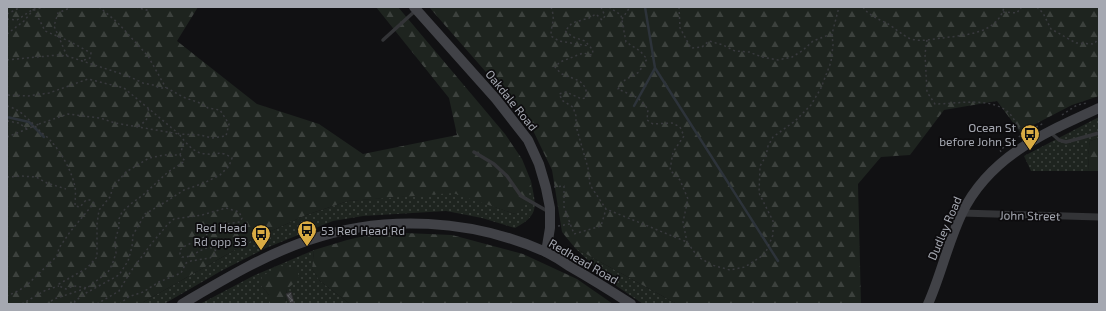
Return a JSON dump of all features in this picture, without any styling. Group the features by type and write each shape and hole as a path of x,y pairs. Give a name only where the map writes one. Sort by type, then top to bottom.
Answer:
{"main road":[{"name":"Oakdale Road","path":"415,8 496,99 528,140 540,164 550,212 550,228 546,252"},
{"name":"Dudley Road","path":"928,304 962,213 984,179 1005,159 1025,145 1099,108"},
{"name":"Redhead Road","path":"182,304 217,283 281,251 309,240 338,232 395,223 430,224 470,228 508,238 546,252 631,304"}],"street":[{"name":"John Street","path":"962,213 1099,217"}],"lane":[{"path":"383,40 415,8"},
{"path":"1050,132 1059,140 1066,142 1099,133"},
{"path":"474,152 494,164 506,176 521,196 550,212"}],"path":[{"path":"7,14 21,7"},
{"path":"29,7 34,9 45,31 91,53 90,58 80,62"},
{"path":"7,19 17,20 34,9 47,7"},
{"path":"67,56 54,26 58,13 72,7"},
{"path":"99,7 117,22 148,56 167,88"},
{"path":"136,7 150,11"},
{"path":"551,7 555,19 551,27 551,36 559,40 590,46"},
{"path":"601,7 605,16 602,20 596,14 589,18 572,23 565,31 572,36 585,41 593,50 592,55 583,53 571,59 560,62 555,67 561,74 571,76 583,84 586,91 587,97 582,99 566,92 559,94 563,101 573,107 576,116 576,126 588,168 590,185 606,209 687,242"},
{"path":"609,7 621,15 626,42 647,58 639,72 625,80 618,89 638,98 648,108 647,120 653,124 672,123 680,127 684,136 673,152 670,170 680,180 688,199 683,222 687,242 698,257 712,265 730,270 745,267 766,252 773,235 773,221 759,193 760,166 766,156 768,146 773,137 795,121 811,105 819,93 831,62 833,45 832,34 839,7"},
{"path":"622,20 630,7"},
{"path":"679,7 680,28 691,48 702,47 709,41 723,45 735,51 749,52 762,57 778,60 792,57 802,51 813,41 832,34"},
{"path":"863,7 874,17 912,39 927,40 972,34 987,28 998,19 1003,12 1004,7"},
{"path":"1003,12 1017,14 1021,8 1025,7"},
{"path":"1037,7 1043,13 1051,29 1076,43 1094,44 1099,38"},
{"path":"7,34 24,21 34,9"},
{"path":"927,40 925,54 927,92 935,104 976,102 995,105 1009,113 1023,134"},
{"path":"7,60 58,55 67,56 80,62 97,65 128,76 143,83 167,88 208,108 220,110 229,124 226,136 212,138 200,135 179,134 115,123 100,118 68,114 7,137"},
{"path":"7,95 28,96 49,93 88,79 124,88 179,134 192,149 206,154 224,153 232,158 229,166 220,175 184,190 145,214 133,235 132,247 128,261 119,275 86,293 75,301 74,304"},
{"path":"7,106 14,108 34,124 50,140 71,174 75,187 75,206 80,207 86,200 90,200 94,203 70,232 59,248 57,256 26,286 7,296"},
{"path":"136,126 144,123 148,118 148,107"},
{"path":"7,121 18,123 28,129"},
{"path":"180,155 185,141"},
{"path":"22,304 46,290 59,286 87,268 97,257 97,224 99,210 110,197 113,187 126,172 149,158 164,155 180,155 186,161 164,175 122,212 119,219 119,227 115,241 116,253 112,266 108,272 88,288 54,299 47,304"},
{"path":"7,177 36,177 47,183 66,188"},
{"path":"564,186 564,207 574,234 601,226 606,209"},
{"path":"97,304 119,291 136,263 168,224 174,219 202,215 226,208 239,212 242,218 240,222 220,225 204,237 183,247 180,250 182,257 186,258 207,247 213,248 216,251 214,255 210,258 186,263 181,273 159,282 143,292 128,297 120,304"},
{"path":"550,228 570,224"},
{"path":"59,286 66,289 74,286 88,288"}],"green space":[{"path":"7,7 198,7 177,41 257,104 319,124 363,154 457,135 449,98 376,7 398,7 505,134 522,159 531,181 523,208 515,214 453,193 348,201 306,215 254,239 140,304 7,304"},
{"path":"429,7 1099,7 1099,96 1072,105 1020,132 997,101 944,110 910,155 881,157 858,184 861,304 677,304 575,248 562,232 552,170 528,120"},
{"path":"1099,117 1099,138 1090,141 1088,155 1089,171 1031,171 1024,156"},
{"path":"1099,138 1099,171 1089,171 1088,155 1090,141"},
{"path":"531,181 535,203 534,209 529,219 515,228 482,218 446,211 363,216 333,221 266,248 221,271 164,304 140,304 254,239 306,215 348,201 453,192 515,214"},
{"path":"381,232 452,235 523,254 577,279 613,304 350,304 320,281 312,269 314,250"},
{"path":"575,248 677,304 643,304 612,283"},
{"path":"314,250 312,269 320,281 350,304 285,304 287,289 261,285 269,295 269,304 200,304 253,276"},
{"path":"281,266 297,268 299,279 287,289 285,304 269,304 269,295 261,285 262,276"}],"building":[{"path":"291,292 294,302 290,303 286,294"}],"waterway":[{"path":"645,7 655,68 778,261"},
{"path":"634,106 655,68"},
{"path":"7,117 29,122 44,137"}],"place":[{"name":"Ocean St before John St","path":"1030,151"},
{"name":"53 Red Head Rd","path":"307,247"},
{"name":"Red Head Rd opp 53","path":"261,251"}]}
